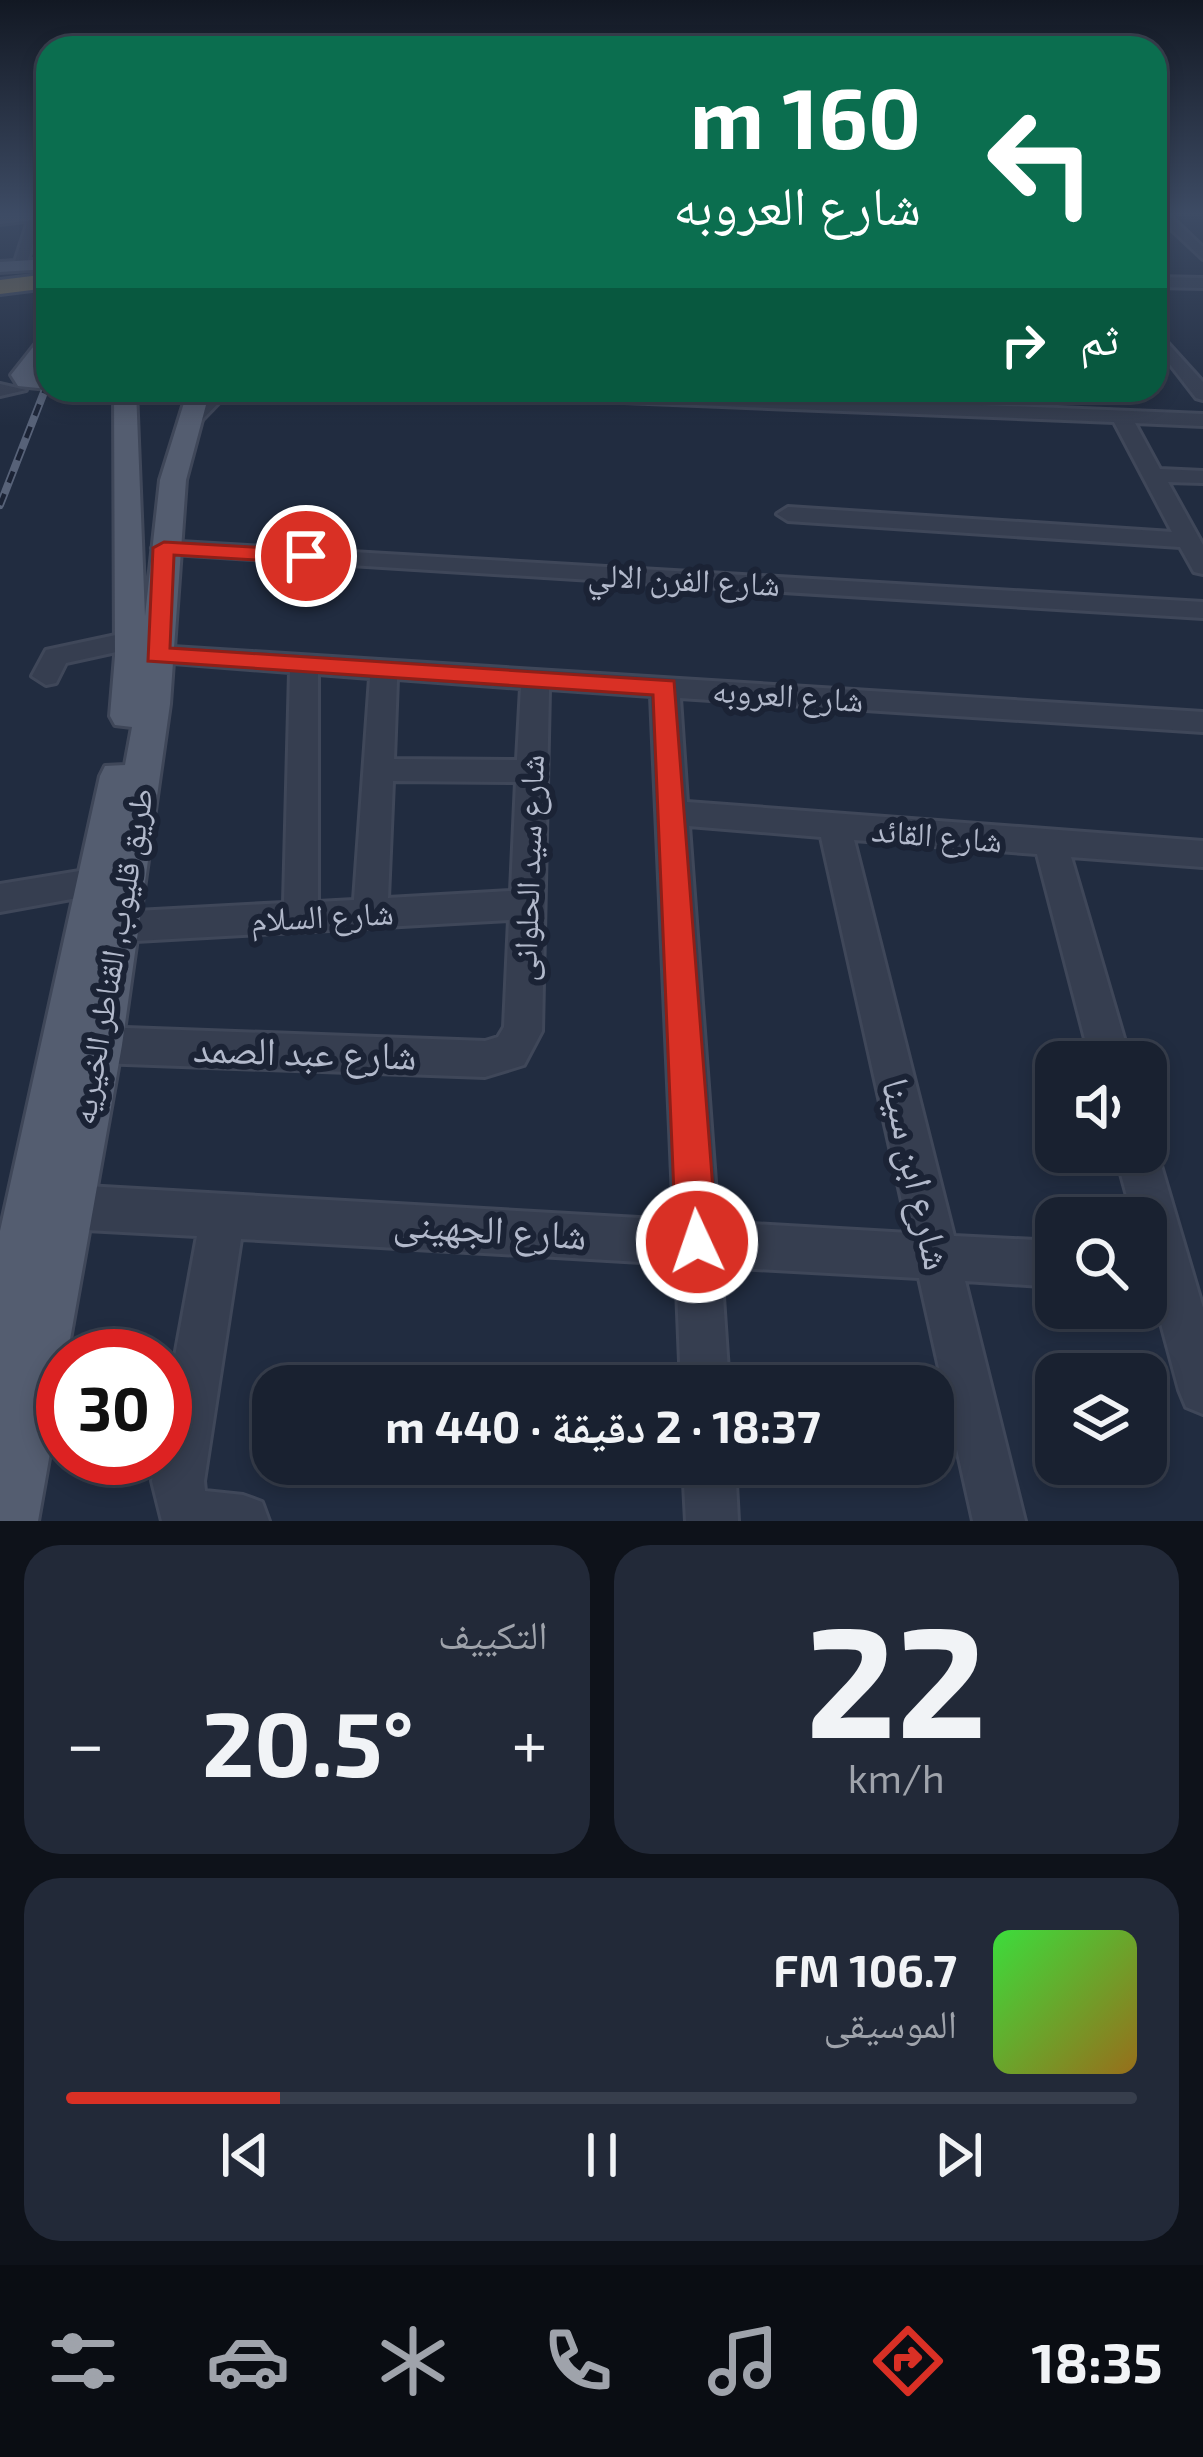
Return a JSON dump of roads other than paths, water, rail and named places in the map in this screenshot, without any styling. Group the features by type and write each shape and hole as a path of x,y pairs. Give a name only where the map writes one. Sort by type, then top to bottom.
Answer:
{"main road":[{"path":"8,383 36,340"},
{"path":"8,383 36,354"},
{"name":"طريق قليوب, القناطر الخيريه","path":"0,1361 14,1231 98,882 164,548 159,416"},
{"name":"طريق قليوب, القناطر الخيريه","path":"6,1521 118,927 159,416"}],"street":[{"path":"1167,351 1203,394"},
{"path":"1167,373 1185,373"},
{"path":"904,402 1203,420"},
{"path":"991,402 997,409"},
{"path":"1040,402 1048,411"},
{"path":"1120,416 1197,553"},
{"path":"1152,475 1203,478"},
{"path":"788,514 1197,553"},
{"path":"1174,514 1203,516"},
{"name":"شارع الفرن الالي","path":"164,548 1203,610"},
{"name":"شارع العروبه","path":"46,676 56,656 143,648 384,670 1203,722"},
{"path":"301,917 304,664"},
{"path":"370,914 384,670"},
{"name":"شارع سيد الحلوانى","path":"510,1052 523,1031 535,680"},
{"path":"665,687 704,1365"},
{"path":"378,770 532,771"},
{"name":"شارع القائد","path":"672,813 1203,854"},
{"name":"شارع ابن سينا","path":"835,827 999,1521"},
{"path":"1051,844 1106,1041"},
{"path":"0,898 98,882"},
{"name":"شارع السلام","path":"118,927 527,905"},
{"name":"شارع عبد الصمد","path":"99,1045 485,1059 510,1052"},
{"name":"شارع الجهينى","path":"68,1207 1035,1263"},
{"path":"223,1213 178,1481 181,1504 191,1516 243,1521"},
{"path":"1167,1295 1203,1390"},
{"path":"710,1485 712,1521"}],"railway":[{"path":"0,505 40,402"}]}
